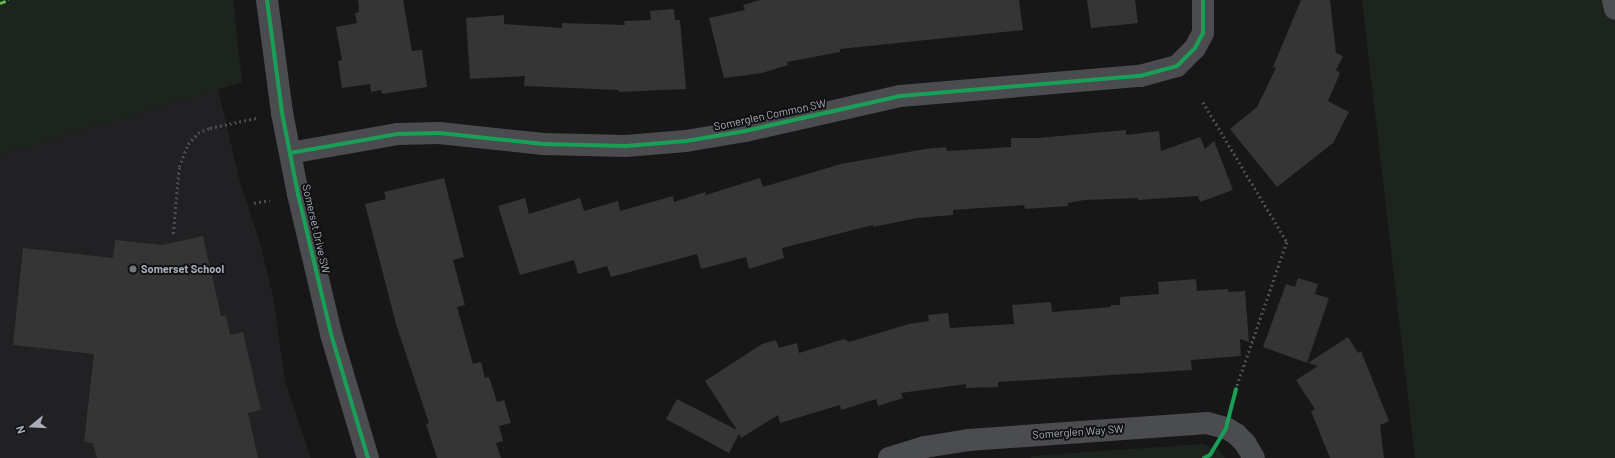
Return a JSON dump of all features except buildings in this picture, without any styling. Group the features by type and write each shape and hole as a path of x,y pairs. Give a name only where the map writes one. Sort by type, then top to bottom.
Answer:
{"main road":[{"path":"1612,0 1615,9"}],"street":[{"name":"Somerset Drive SW","path":"267,0 290,153 331,334 368,458"},
{"name":"Somerglen Common SW","path":"290,153 398,134 439,133 558,144 626,146 686,141 745,131 900,96 1140,76 1177,66 1195,48 1202,32 1203,0"},
{"name":"Somerglen Way SW","path":"888,458 925,446 969,440 1207,423 1226,428 1236,434 1246,443 1254,458"}],"path":[{"path":"1203,102 1286,242 1236,389"},
{"path":"173,234 178,167 188,144 198,133 210,128 256,118"},
{"path":"254,203 270,200"}],"shaded area":[{"path":"0,0 233,0 242,82 0,155"},
{"path":"1362,0 1615,0 1615,458 1415,458"},
{"name":"Somerset School","path":"218,89 240,182 260,243 273,296 285,381 311,458 0,458 0,155"},
{"path":"1203,444 1219,450 1225,458 1031,458 1031,456"}],"marked path":[{"path":"0,3 8,0"}],"cycle path":[{"path":"267,0 282,113 298,194 331,334 368,458"},
{"path":"290,153 398,134 439,133 543,144 626,146 686,141 745,131 900,96 1140,76 1177,66 1195,48 1203,33 1203,0"},
{"path":"1204,458 1210,455 1226,428 1236,389"}],"place":[{"name":"Somerset School","path":"133,269"}]}
